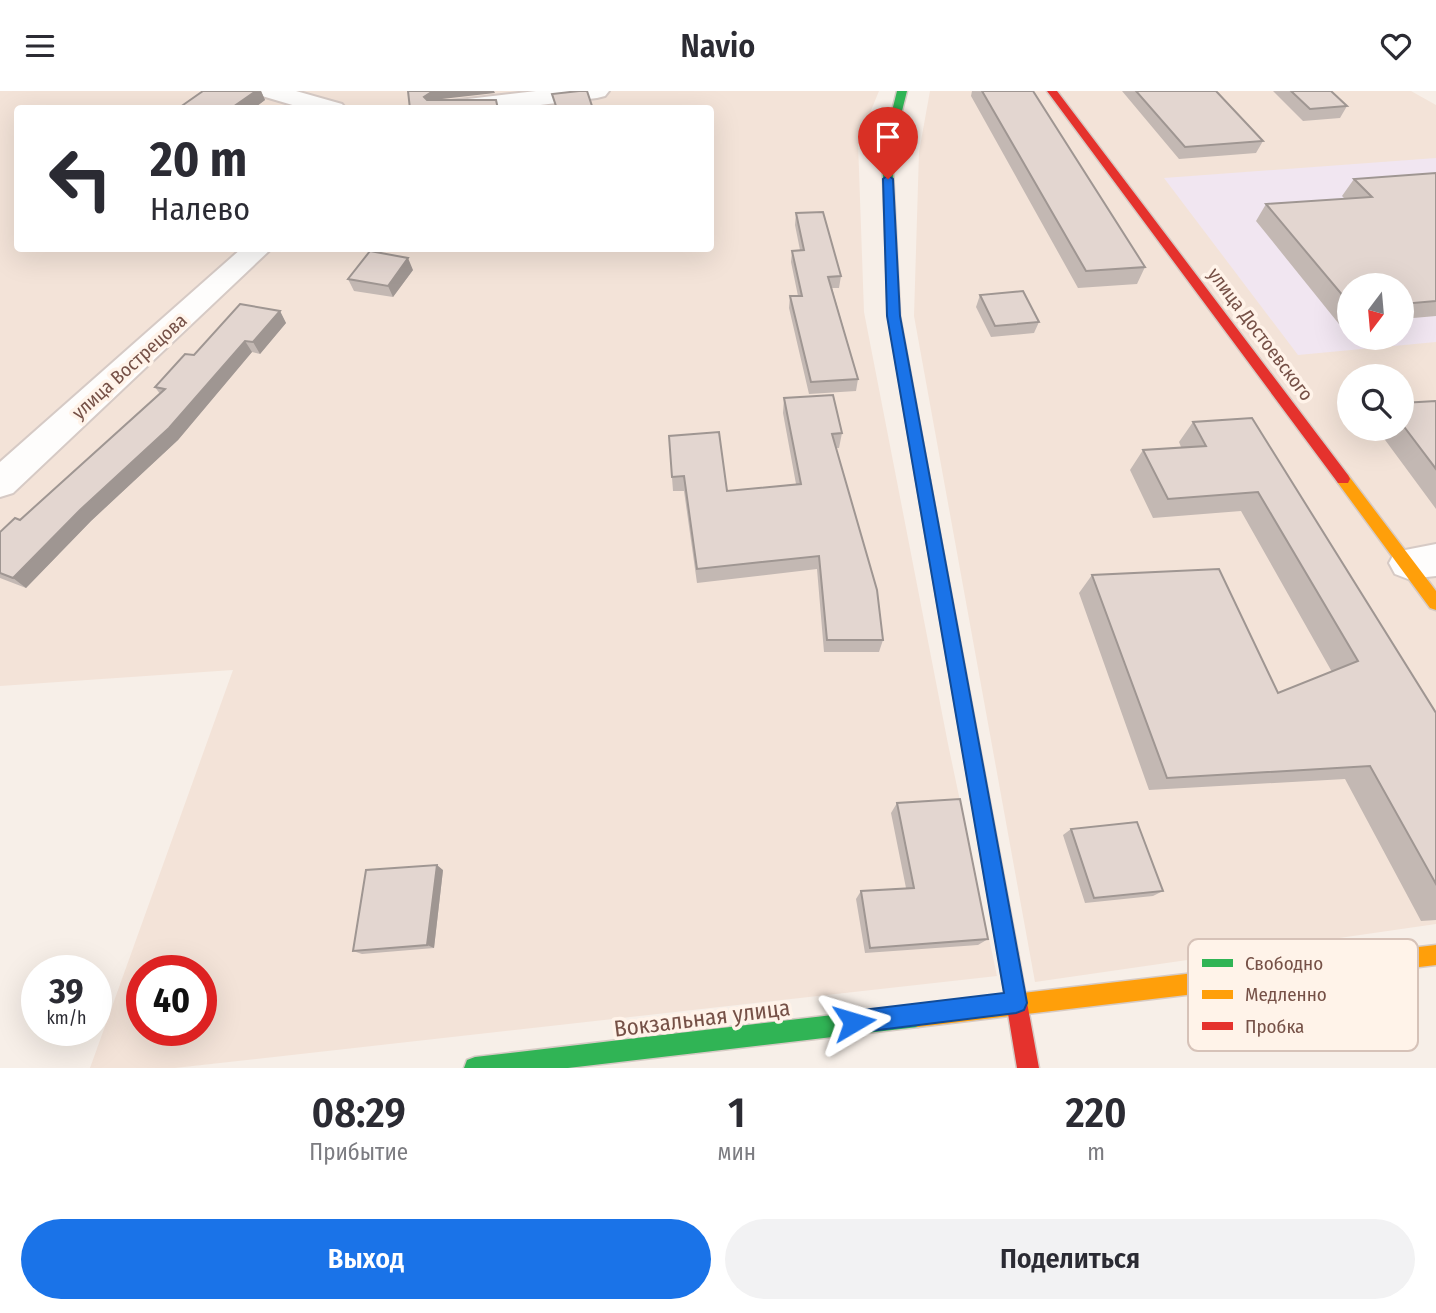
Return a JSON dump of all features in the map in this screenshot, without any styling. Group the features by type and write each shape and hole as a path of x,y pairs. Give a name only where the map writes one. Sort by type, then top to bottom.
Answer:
{"street":[{"path":"270,91 320,105"},
{"path":"476,105 597,91"},
{"path":"902,91 887,151 894,316 1028,1068"},
{"name":"улица Достоевского","path":"1052,91 1422,561 1436,603"},
{"name":"улица Вострецова","path":"0,483 254,252"},
{"name":"Вокзальная улица","path":"1418,957 1436,955"},
{"name":"Вокзальная улица","path":"475,1068 1188,983"}],"shaded area":[{"path":"0,91 879,91 858,142 864,312 948,744 997,976 175,1068 90,1068 98,1046 112,1046 112,1007 126,968 126,1046 217,1046 217,955 131,955 233,670 0,686"},
{"path":"930,91 1411,91 1436,105 1436,924 1332,939 1188,939 1188,960 1035,982 914,316 919,152"},
{"path":"1436,158 1436,342 1414,344 1414,273 1337,273 1337,350 1351,350 1298,355 1164,178"}],"building":[{"path":"203,91 256,91 236,105 183,105"},
{"path":"408,91 433,91 424,97 427,100 496,100 497,105 410,105"},
{"path":"587,91 592,105 556,105 552,94"},
{"path":"982,91 1033,91 1145,267 1086,271"},
{"path":"1136,91 1216,91 1263,141 1185,147"},
{"path":"1291,91 1331,91 1347,106 1310,109"},
{"path":"1436,173 1436,301 1414,303 1414,273 1337,273 1337,289 1266,204 1372,197 1354,179"},
{"path":"823,212 841,276 828,277 858,379 811,382 790,296 802,296 792,251 804,250 796,213"},
{"path":"369,252 408,258 388,286 348,279"},
{"path":"1023,291 1039,322 995,326 980,295"},
{"path":"240,304 280,311 253,342 245,341 169,428 80,510 13,578 0,573 0,532 15,518 20,520 165,389 155,387 185,354 194,355"},
{"path":"833,395 842,433 832,434 877,590 883,640 827,640 819,556 697,569 684,476 672,477 669,436 719,432 727,491 801,484 784,398"},
{"path":"1436,401 1436,469 1414,440 1414,402"},
{"path":"1252,418 1436,713 1436,884 1370,766 1167,778 1092,575 1219,569 1278,693 1358,661 1258,492 1168,499 1143,450 1206,446 1193,422"},
{"path":"960,799 988,939 870,948 861,891 914,888 897,803"},
{"path":"1137,822 1163,891 1094,898 1071,829"},
{"path":"437,865 427,945 353,951 366,870"}],"traffic: fast":[{"path":"902,91 887,151 894,316 923,480"},
{"path":"475,1068 918,1016"}],"traffic: slow":[{"path":"1343,479 1436,603"},
{"path":"923,480 1008,953"},
{"path":"1418,957 1436,955"},
{"path":"918,1016 1188,984"}],"traffic: jam":[{"path":"1052,91 1343,479"},
{"path":"1008,953 1028,1068"}],"route":[{"path":"854,1022 1016,1003 894,316 888,179"}]}
